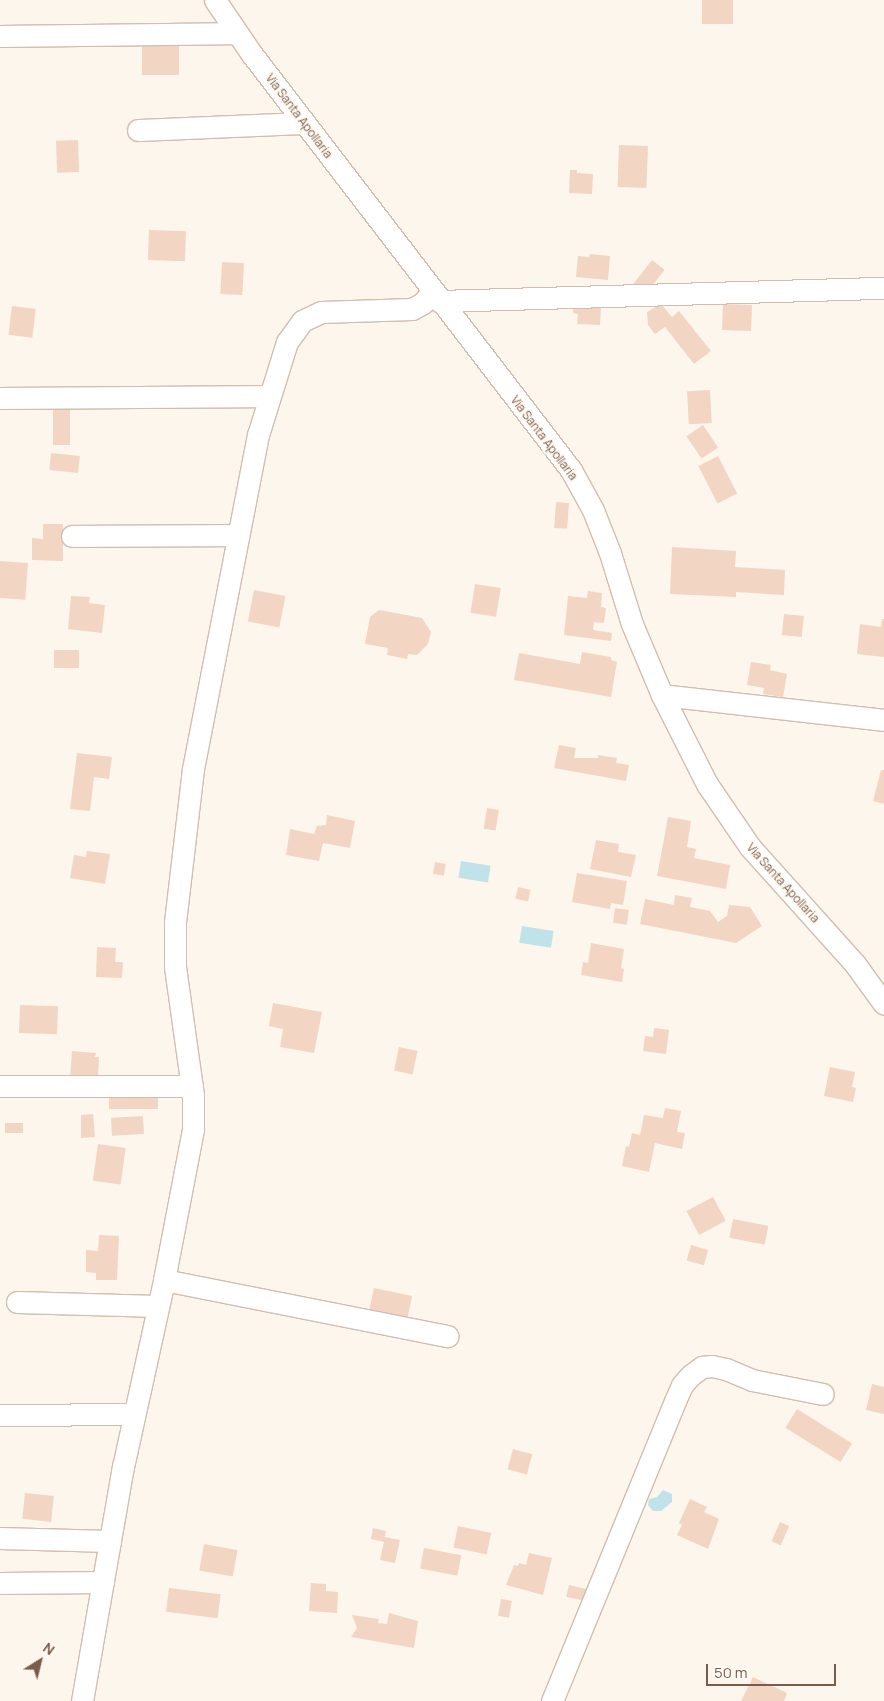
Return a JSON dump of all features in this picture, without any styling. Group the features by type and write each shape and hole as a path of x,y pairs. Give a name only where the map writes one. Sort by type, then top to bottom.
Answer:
{"street":[{"name":"Via Santa Apollaria","path":"215,0 237,33 304,123 571,470 594,510 610,553 632,624 662,695 707,784 750,847 855,964 884,1004"},
{"path":"0,36 237,33"},
{"path":"138,130 304,123"},
{"path":"82,1701 134,1414 164,1280 193,1130 192,1086 175,967 174,922 193,769 237,535 258,435 287,342 293,330 306,318 321,312 412,309 436,296 884,288"},
{"path":"0,398 269,396"},
{"path":"72,536 237,535"},
{"path":"662,695 884,720"},
{"path":"0,1086 192,1086"},
{"path":"164,1280 448,1336"},
{"path":"17,1302 158,1306"},
{"path":"552,1701 682,1385 702,1367 712,1366 726,1369 752,1380 823,1394"},
{"path":"0,1415 134,1414"},
{"path":"0,1538 110,1541"},
{"path":"0,1583 103,1582"}],"water":[{"path":"461,861 491,866 488,882 458,878"},
{"path":"522,926 554,931 551,948 519,943"},
{"path":"663,1490 672,1494 672,1502 661,1511 653,1511 648,1505 649,1499 657,1497"}],"building":[{"path":"702,0 733,0 733,24 702,24"},
{"path":"142,45 179,45 179,75 142,75"},
{"path":"78,140 79,172 57,173 56,141"},
{"path":"619,145 648,146 647,188 618,187"},
{"path":"570,170 577,170 577,173 593,174 592,194 569,193"},
{"path":"149,230 186,231 185,261 148,260"},
{"path":"590,254 610,256 608,280 576,277 578,256 589,257"},
{"path":"652,260 665,270 646,294 633,284"},
{"path":"222,262 244,263 242,295 220,294"},
{"path":"661,304 672,317 679,311 711,351 694,364 665,327 655,334 648,325 647,312"},
{"path":"723,304 752,305 751,331 722,330"},
{"path":"573,305 601,307 600,325 577,324 578,314 573,313"},
{"path":"12,306 36,309 32,338 8,335"},
{"path":"710,390 712,423 689,424 687,391"},
{"path":"53,406 70,406 70,445 53,445"},
{"path":"703,425 718,447 702,459 686,436"},
{"path":"51,453 80,456 78,473 49,470"},
{"path":"718,456 737,493 717,503 698,466"},
{"path":"556,502 569,503 567,529 554,528"},
{"path":"43,524 63,524 63,561 32,560 32,538 43,539"},
{"path":"672,547 736,551 735,567 785,570 784,595 736,592 736,597 670,594"},
{"path":"0,561 28,563 25,600 0,598"},
{"path":"475,584 501,588 496,617 470,613"},
{"path":"254,590 285,596 279,628 248,621"},
{"path":"588,591 602,593 601,607 606,608 604,623 594,622 593,630 612,633 611,641 564,635 568,596 587,598"},
{"path":"71,596 90,597 89,603 105,605 102,633 68,629"},
{"path":"379,610 422,618 431,632 428,644 417,655 408,654 407,659 387,655 388,648 365,644 370,617"},
{"path":"784,614 804,616 802,637 782,635"},
{"path":"882,619 884,619 884,657 857,654 860,624 881,627"},
{"path":"54,650 79,650 79,668 54,668"},
{"path":"582,652 611,657 611,660 617,662 611,697 514,680 519,653 580,664"},
{"path":"751,662 771,665 770,670 787,674 783,697 763,694 764,688 747,685"},
{"path":"559,745 576,748 574,758 598,758 598,755 617,758 616,763 629,765 626,781 554,768"},
{"path":"77,753 112,757 109,779 94,777 90,811 70,809"},
{"path":"881,770 884,770 884,804 873,801"},
{"path":"487,808 499,810 496,831 484,829"},
{"path":"327,815 355,821 350,848 323,843 319,861 286,855 290,829 314,834 317,826 326,825"},
{"path":"668,817 691,821 687,847 696,849 694,858 730,865 726,889 657,876"},
{"path":"596,840 619,844 618,852 636,855 631,877 590,869"},
{"path":"87,851 110,854 105,884 70,878 74,855 86,857"},
{"path":"435,862 446,864 444,876 433,874"},
{"path":"577,873 627,881 623,905 611,903 610,909 572,902"},
{"path":"518,887 531,890 528,902 515,899"},
{"path":"675,895 692,898 690,907 710,911 718,922 727,916 729,905 750,907 762,926 736,943 640,924 645,899 674,905"},
{"path":"615,908 629,910 627,925 613,923"},
{"path":"591,943 624,949 621,968 624,969 622,982 581,975 583,962 588,963"},
{"path":"97,947 116,948 115,962 123,962 122,978 96,977"},
{"path":"273,1003 322,1012 314,1053 280,1047 283,1029 269,1026"},
{"path":"20,1005 58,1006 57,1034 19,1033"},
{"path":"654,1028 669,1030 666,1054 643,1051 645,1036 653,1037"},
{"path":"399,1047 418,1051 413,1074 394,1070"},
{"path":"72,1051 96,1053 95,1057 99,1057 98,1081 70,1079"},
{"path":"830,1067 855,1072 852,1087 856,1088 853,1102 824,1096"},
{"path":"109,1093 158,1093 158,1109 109,1109"},
{"path":"665,1108 681,1111 677,1132 685,1133 682,1149 655,1143 649,1172 622,1166 626,1146 629,1147 632,1133 640,1135 644,1115 663,1118"},
{"path":"93,1114 95,1137 81,1138 81,1115"},
{"path":"143,1116 144,1134 112,1136 111,1118"},
{"path":"5,1123 23,1123 23,1133 5,1133"},
{"path":"98,1144 126,1148 121,1185 93,1181"},
{"path":"713,1197 726,1221 699,1235 687,1211"},
{"path":"733,1219 768,1226 765,1245 729,1238"},
{"path":"99,1235 119,1236 117,1280 96,1280 96,1273 86,1272 86,1250 98,1251"},
{"path":"691,1245 708,1250 704,1265 687,1260"},
{"path":"374,1288 412,1296 407,1323 368,1314"},
{"path":"872,1384 884,1387 884,1414 866,1410"},
{"path":"797,1409 852,1443 840,1462 785,1428"},
{"path":"513,1449 532,1454 527,1474 508,1469"},
{"path":"25,1493 54,1496 51,1522 22,1519"},
{"path":"690,1499 707,1507 704,1512 719,1519 708,1549 677,1535 682,1525 679,1523"},
{"path":"780,1522 789,1526 781,1545 771,1541"},
{"path":"458,1526 491,1533 487,1555 453,1548"},
{"path":"373,1528 386,1531 385,1537 400,1540 395,1563 380,1560 384,1542 371,1539"},
{"path":"204,1544 237,1550 233,1576 199,1571"},
{"path":"424,1548 461,1555 457,1576 420,1569"},
{"path":"529,1553 552,1558 543,1595 506,1585 514,1565 518,1566 519,1563 526,1565"},
{"path":"311,1583 326,1584 326,1591 338,1592 337,1613 309,1611"},
{"path":"569,1585 587,1589 584,1601 566,1597"},
{"path":"169,1588 221,1594 218,1618 166,1612"},
{"path":"501,1599 512,1601 509,1618 498,1616"},
{"path":"389,1613 418,1621 414,1648 351,1637 357,1628 352,1615 379,1619 378,1623 387,1624"},
{"path":"753,1677 787,1693 784,1701 741,1701"}]}
